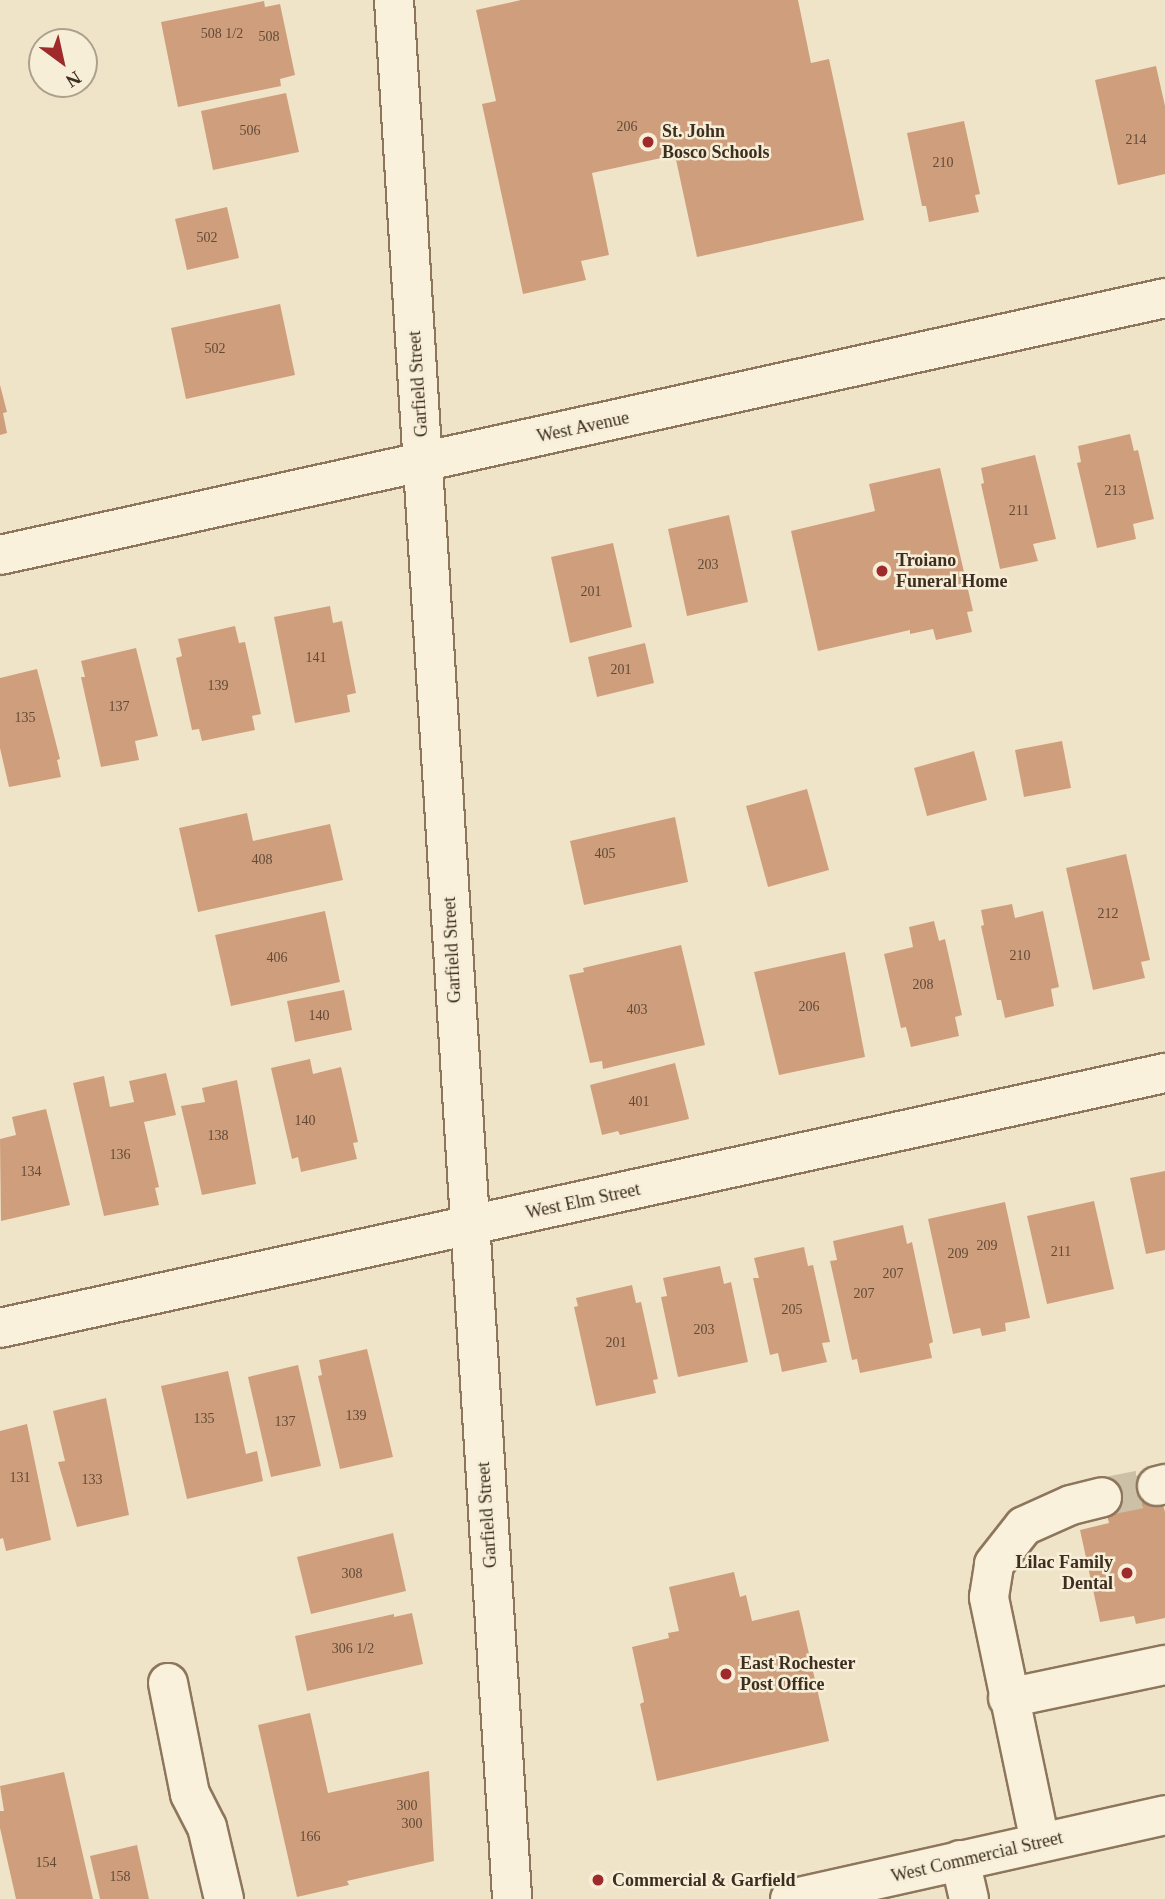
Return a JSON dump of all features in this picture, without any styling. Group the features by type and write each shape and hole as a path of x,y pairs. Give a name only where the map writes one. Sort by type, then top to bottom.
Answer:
{"street":[{"name":"Garfield Street","path":"394,0 512,1899"},
{"name":"West Avenue","path":"0,555 1165,298"},
{"name":"West Elm Street","path":"0,1328 1165,1073"},
{"path":"1040,1842 1008,1699 989,1597 994,1564 1024,1526 1071,1505 1102,1497"},
{"path":"1008,1699 1165,1665"},
{"path":"168,1683 190,1794 207,1827 223,1899"},
{"name":"West Commercial Street","path":"790,1899 1165,1815"},
{"path":"960,1860 969,1899"}],"building":[{"name":"St. John Bosco Schools","path":"521,0 798,0 811,63 829,59 864,220 697,257 675,155 592,173 609,255 581,261 586,280 523,294 482,104 496,101 476,10"},
{"path":"264,1 265,7 280,4 295,75 280,79 281,86 178,107 161,22"},
{"path":"1156,66 1165,106 1165,174 1118,185 1095,80"},
{"path":"286,93 299,152 213,170 201,111"},
{"path":"964,121 980,194 975,195 979,212 929,222 926,206 922,206 907,133"},
{"path":"227,207 239,258 187,270 175,219"},
{"path":"280,304 295,375 186,399 171,328"},
{"path":"0,385 7,412 3,413 7,433 0,435"},
{"path":"1130,434 1134,451 1138,450 1154,519 1133,524 1136,539 1097,548 1077,463 1081,462 1078,446"},
{"path":"1035,455 1056,539 1033,544 1038,561 1000,569 981,484 984,483 981,468"},
{"name":"Troiano Funeral Home","path":"940,468 973,611 967,612 972,632 936,640 933,629 910,634 910,630 818,651 791,531 875,511 869,484"},
{"path":"729,515 748,602 687,616 668,529"},
{"path":"613,543 632,627 570,643 551,557"},
{"path":"330,606 333,623 342,621 356,693 347,695 350,712 295,723 274,617"},
{"path":"235,626 239,643 245,642 261,714 252,716 255,730 202,741 199,729 192,730 176,658 182,656 178,639"},
{"path":"645,643 654,683 597,697 588,657"},
{"path":"136,648 158,736 135,741 139,760 101,767 81,677 85,677 81,661"},
{"path":"37,669 60,759 57,760 61,777 9,787 0,748 0,678"},
{"path":"1062,741 1071,788 1024,797 1015,750"},
{"path":"974,751 987,800 927,816 914,768"},
{"path":"807,789 829,870 768,887 746,806"},
{"path":"247,813 253,841 330,824 343,880 198,912 179,828"},
{"path":"675,817 688,882 584,905 570,841"},
{"path":"1126,854 1150,960 1141,962 1145,978 1093,990 1066,868"},
{"path":"1012,904 1015,918 1043,911 1059,987 1051,989 1054,1006 1005,1018 1001,1000 997,1000 981,926 984,925 981,910"},
{"path":"325,911 340,982 231,1006 215,935"},
{"path":"934,921 939,941 945,939 962,1015 955,1017 959,1036 911,1047 906,1027 901,1028 884,954 913,947 909,927"},
{"path":"681,945 705,1045 603,1069 602,1061 590,1063 569,975 584,972 583,968"},
{"path":"845,952 865,1057 779,1075 754,972"},
{"path":"344,990 352,1030 295,1042 287,1001"},
{"path":"310,1059 313,1074 341,1067 358,1142 353,1143 357,1159 301,1172 298,1157 292,1159 271,1068"},
{"path":"675,1063 689,1119 620,1135 618,1131 602,1135 590,1085"},
{"path":"166,1073 176,1115 144,1122 159,1187 155,1188 159,1205 104,1216 73,1083 104,1076 110,1107 134,1102 129,1081"},
{"path":"237,1080 256,1184 202,1195 181,1106 205,1102 202,1088"},
{"path":"46,1109 70,1205 1,1221 0,1139 16,1135 12,1117"},
{"path":"1165,1171 1165,1250 1146,1254 1130,1178"},
{"path":"1094,1201 1114,1289 1047,1304 1027,1216"},
{"path":"1005,1202 1030,1318 1005,1323 1006,1331 982,1336 980,1328 953,1334 928,1219"},
{"path":"903,1225 907,1244 912,1242 933,1342 929,1344 932,1358 860,1373 857,1359 852,1360 830,1261 837,1260 833,1241"},
{"path":"804,1247 808,1266 813,1265 830,1342 822,1343 827,1362 782,1372 778,1353 770,1355 753,1278 759,1278 754,1258"},
{"path":"720,1266 724,1284 731,1282 748,1362 678,1377 661,1297 667,1296 663,1278"},
{"path":"632,1285 636,1303 641,1302 658,1379 653,1380 656,1393 596,1406 574,1307 578,1306 576,1298"},
{"path":"367,1349 393,1457 340,1469 318,1376 322,1375 319,1360"},
{"path":"298,1365 321,1466 271,1477 248,1377"},
{"path":"228,1371 246,1454 257,1451 263,1481 187,1499 161,1386"},
{"path":"106,1398 129,1515 77,1527 58,1462 65,1461 53,1411"},
{"path":"27,1424 51,1540 6,1551 3,1538 0,1539 0,1431"},
{"name":"Lilac Family Dental","path":"1154,1472 1165,1512 1165,1618 1136,1624 1134,1616 1100,1622 1080,1530 1109,1523 1099,1484"},
{"path":"393,1533 406,1591 311,1614 297,1557"},
{"name":"East Rochester Post Office","path":"734,1572 740,1597 746,1595 752,1621 799,1610 829,1741 657,1781 640,1704 644,1702 632,1647 669,1638 668,1633 679,1631 669,1587"},
{"path":"412,1613 423,1664 307,1691 295,1636 394,1614 394,1617"},
{"path":"310,1713 328,1793 429,1771 434,1861 347,1881 349,1885 297,1897 258,1725"},
{"path":"64,1772 93,1899 16,1899 0,1828 0,1811 4,1811 0,1786"},
{"path":"137,1845 149,1899 100,1899 90,1856"}],"tunnel":[{"path":"1102,1497 1157,1486"}],"place":[{"name":"St. John Bosco Schools","path":"648,142"},
{"name":"Troiano Funeral Home","path":"882,571"},
{"name":"Lilac Family Dental","path":"1127,1573"},
{"name":"East Rochester Post Office","path":"726,1674"},
{"name":"Commercial & Garfield","path":"598,1880"}]}
